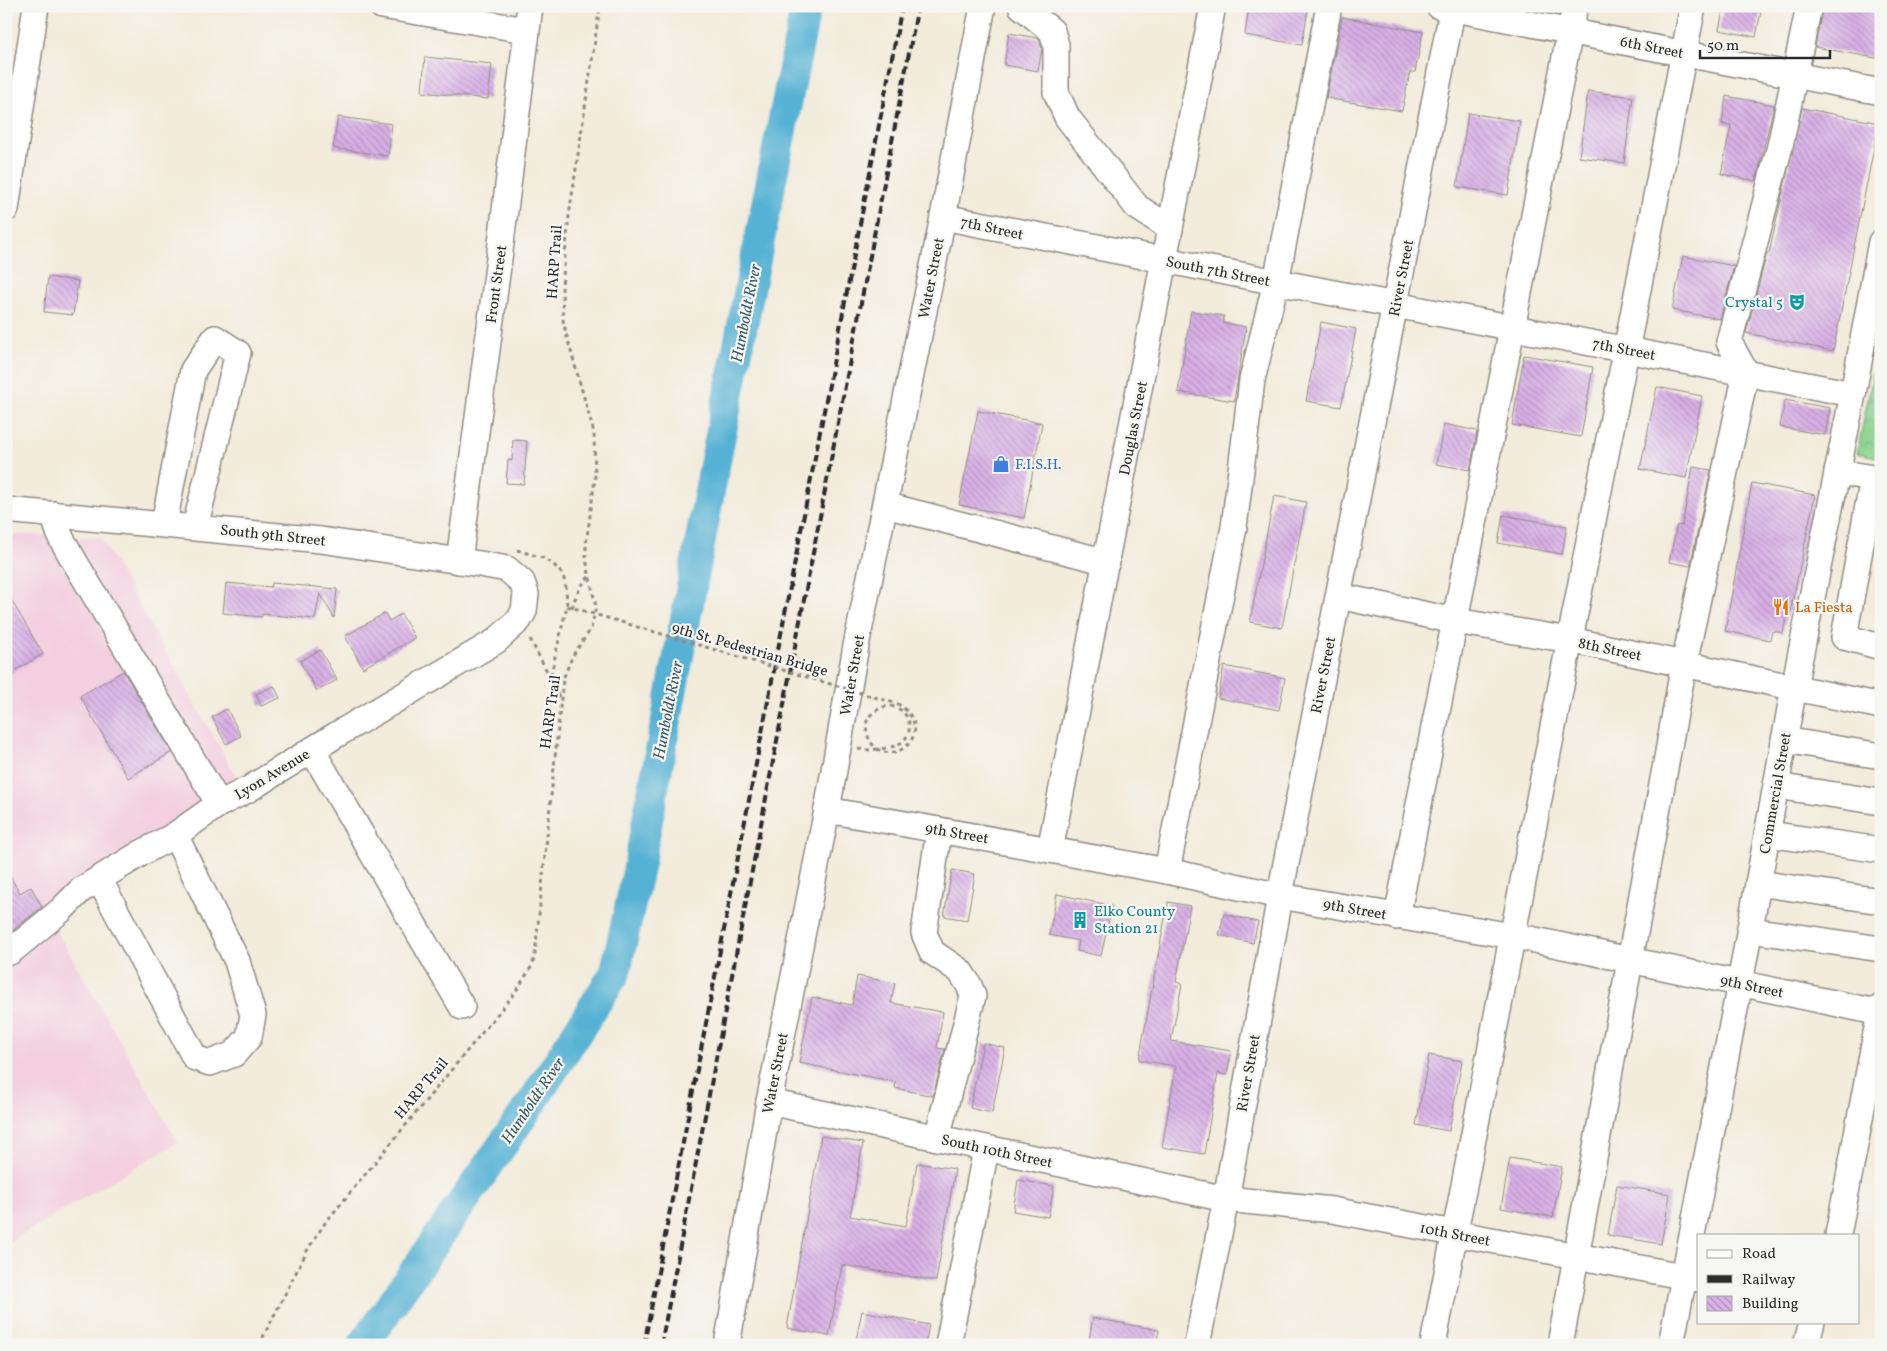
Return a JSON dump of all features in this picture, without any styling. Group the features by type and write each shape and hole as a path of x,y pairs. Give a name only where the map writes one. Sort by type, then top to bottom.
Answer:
{"street":[{"path":"6,209 36,6"},
{"path":"382,6 528,18"},
{"name":"Water Street","path":"727,1345 769,1102 827,810 856,646 943,218 983,6"},
{"path":"1021,6 1052,31 1056,45 1056,92 1066,117 1137,206 1170,228"},
{"name":"Douglas Street","path":"1050,850 1213,6"},
{"path":"1166,871 1234,527 1252,380 1276,282 1329,6"},
{"path":"1396,917 1575,6"},
{"path":"1433,1345 1693,6"},
{"path":"1560,1345 1684,664 1746,373 1729,342 1780,146 1809,6"},
{"name":"6th Street","path":"1448,7 1881,92"},
{"name":"River Street","path":"1197,1345 1226,1199 1280,896 1395,305 1448,7"},
{"name":"Front Street","path":"459,561 528,18"},
{"name":"7th Street","path":"943,218 1041,238"},
{"name":"South 7th Street","path":"1041,238 1395,305"},
{"name":"Commercial Street","path":"1698,1234 1740,983 1794,687 1853,394 1875,309 1880,250"},
{"name":"7th Street","path":"1395,305 1853,394"},
{"path":"164,524 193,370 215,338 238,353 195,527"},
{"path":"1837,472 1873,478 1844,636 1881,647"},
{"path":"885,505 1107,562"},
{"name":"South 9th Street","path":"6,510 321,540 508,569 522,582 526,594 524,611 519,620"},
{"path":"53,514 61,538 219,804"},
{"name":"8th Street","path":"1339,596 1455,621 1570,640 1881,706"},
{"name":"Lyon Avenue","path":"10,952 60,911 81,890 175,835 219,804 249,789 496,642 519,620"},
{"path":"1784,740 1881,756"},
{"path":"312,750 462,1006"},
{"path":"1776,786 1881,802"},
{"name":"9th Street","path":"827,810 1166,871 1280,896 1512,937 1880,1011"},
{"path":"937,1138 973,996 969,985 960,971 932,952 924,933 939,830"},
{"path":"1767,834 1881,850"},
{"path":"99,879 195,1058 210,1063 234,1054 249,1037 253,1015 237,961 175,835"},
{"path":"1758,883 1881,901"},
{"path":"1750,930 1881,949"},
{"path":"1838,1234 1880,1011"},
{"name":"South 10th Street","path":"769,1102 1226,1199"},
{"path":"948,1345 986,1149"},
{"name":"10th Street","path":"1226,1199 1332,1210 1691,1278"},
{"name":"Commercial Street","path":"1671,1345 1691,1278 1697,1242"},
{"path":"1806,1345 1811,1324"}],"path":[{"name":"HARP Trail","path":"259,1345 308,1249 325,1223 514,994 532,966 538,937 563,679 573,655 591,629 596,607 586,559 586,545 596,479 596,451 590,415 563,320 562,286 569,216 600,6"},
{"path":"572,608 576,593 582,583 590,576"},
{"name":"9th St. Pedestrian Bridge","path":"567,606 898,704 907,709 913,717 915,726 912,740 905,748 888,753 880,750 873,745 869,738 866,730 867,721 871,714 885,706 896,708 904,713 910,725 906,739 894,747 887,748 870,750 854,748"},
{"path":"519,620 551,678"}],"shaded area":[{"path":"6,534 101,538 241,785 49,912 56,930 178,1142 6,1244"}],"green space":[{"path":"1876,359 1881,360 1881,458 1857,453"}],"building":[{"path":"1249,6 1282,6 1308,10 1302,45 1245,35"},
{"path":"1724,6 1762,6 1756,37 1719,30"},
{"path":"1823,6 1881,6 1881,59 1815,47"},
{"path":"1342,17 1423,32 1415,72 1410,72 1402,111 1326,98"},
{"path":"1009,33 1039,39 1042,49 1038,71 1004,65"},
{"path":"425,57 492,64 488,99 422,92"},
{"path":"1588,91 1633,97 1624,163 1579,157"},
{"path":"1726,96 1774,105 1756,181 1721,174 1731,125 1722,124"},
{"path":"1802,108 1879,123 1833,351 1746,333 1767,253 1769,253"},
{"path":"1468,113 1520,121 1508,195 1457,187"},
{"path":"338,117 392,124 388,156 333,148"},
{"path":"1683,256 1734,266 1720,319 1672,310"},
{"path":"48,277 78,281 73,315 44,312"},
{"path":"1191,311 1224,316 1223,323 1246,327 1234,401 1178,392"},
{"path":"1321,322 1356,329 1341,407 1306,401"},
{"path":"1524,355 1593,367 1581,437 1512,425"},
{"path":"1657,387 1702,396 1686,478 1640,469"},
{"path":"1785,400 1830,408 1825,435 1780,427"},
{"name":"F.I.S.H.","path":"978,411 1042,423 1024,518 959,505"},
{"path":"1444,424 1477,431 1470,470 1436,464"},
{"path":"513,440 527,441 524,484 506,483 508,460 512,461"},
{"path":"1693,467 1711,470 1690,566 1669,562 1677,525 1682,526"},
{"path":"1752,483 1815,495 1790,613 1787,612 1783,633 1772,631 1770,640 1725,631"},
{"path":"1274,496 1306,502 1282,628 1250,622"},
{"path":"1503,515 1567,526 1562,554 1498,543"},
{"path":"226,583 271,587 272,583 337,589 334,618 320,593 315,619 262,614 262,617 223,613"},
{"path":"6,591 43,654 6,676"},
{"path":"385,613 389,621 401,614 415,638 363,668 345,636"},
{"path":"320,650 337,680 317,691 300,661"},
{"path":"1224,666 1285,678 1279,710 1218,698"},
{"path":"123,671 172,752 128,778 80,696"},
{"path":"274,686 280,698 261,706 256,694"},
{"path":"227,709 241,736 226,744 212,717"},
{"path":"6,870 20,893 31,887 42,907 6,936"},
{"path":"952,870 975,874 967,920 944,916"},
{"name":"Elko County Station 21","path":"1057,894 1112,906 1101,956 1077,951 1079,941 1049,935"},
{"path":"1168,902 1190,906 1176,982 1182,984 1171,1041 1231,1051 1227,1075 1218,1073 1204,1154 1162,1147 1176,1066 1139,1060"},
{"path":"1224,914 1258,922 1253,943 1219,935"},
{"path":"857,976 895,983 891,1003 943,1012 937,1048 945,1049 933,1096 895,1088 896,1082 799,1063 812,997 852,1005"},
{"path":"983,1043 1005,1048 992,1113 970,1108"},
{"path":"1429,1055 1462,1061 1449,1131 1416,1125"},
{"path":"821,1136 863,1143 850,1216 906,1226 917,1163 955,1169 936,1281 842,1265 829,1336 787,1328"},
{"path":"1510,1158 1562,1167 1553,1217 1501,1208"},
{"path":"1018,1180 1054,1186 1048,1217 1013,1211"},
{"path":"1617,1185 1670,1194 1661,1244 1608,1235"},
{"path":"862,1311 929,1325 925,1345 855,1345"},
{"path":"1093,1318 1159,1330 1156,1345 1088,1345"}],"waterway":[{"name":"Humboldt River","path":"363,1345 533,1101 615,973 638,870 714,468 806,6"}],"railway":[{"path":"644,1345 902,6"},
{"path":"661,1345 918,6"}],"place":[{"name":"Crystal 5","path":"1797,302"},
{"name":"F.I.S.H.","path":"1001,464"},
{"name":"La Fiesta","path":"1781,607"},
{"name":"Elko County Station 21","path":"1080,920"}]}
